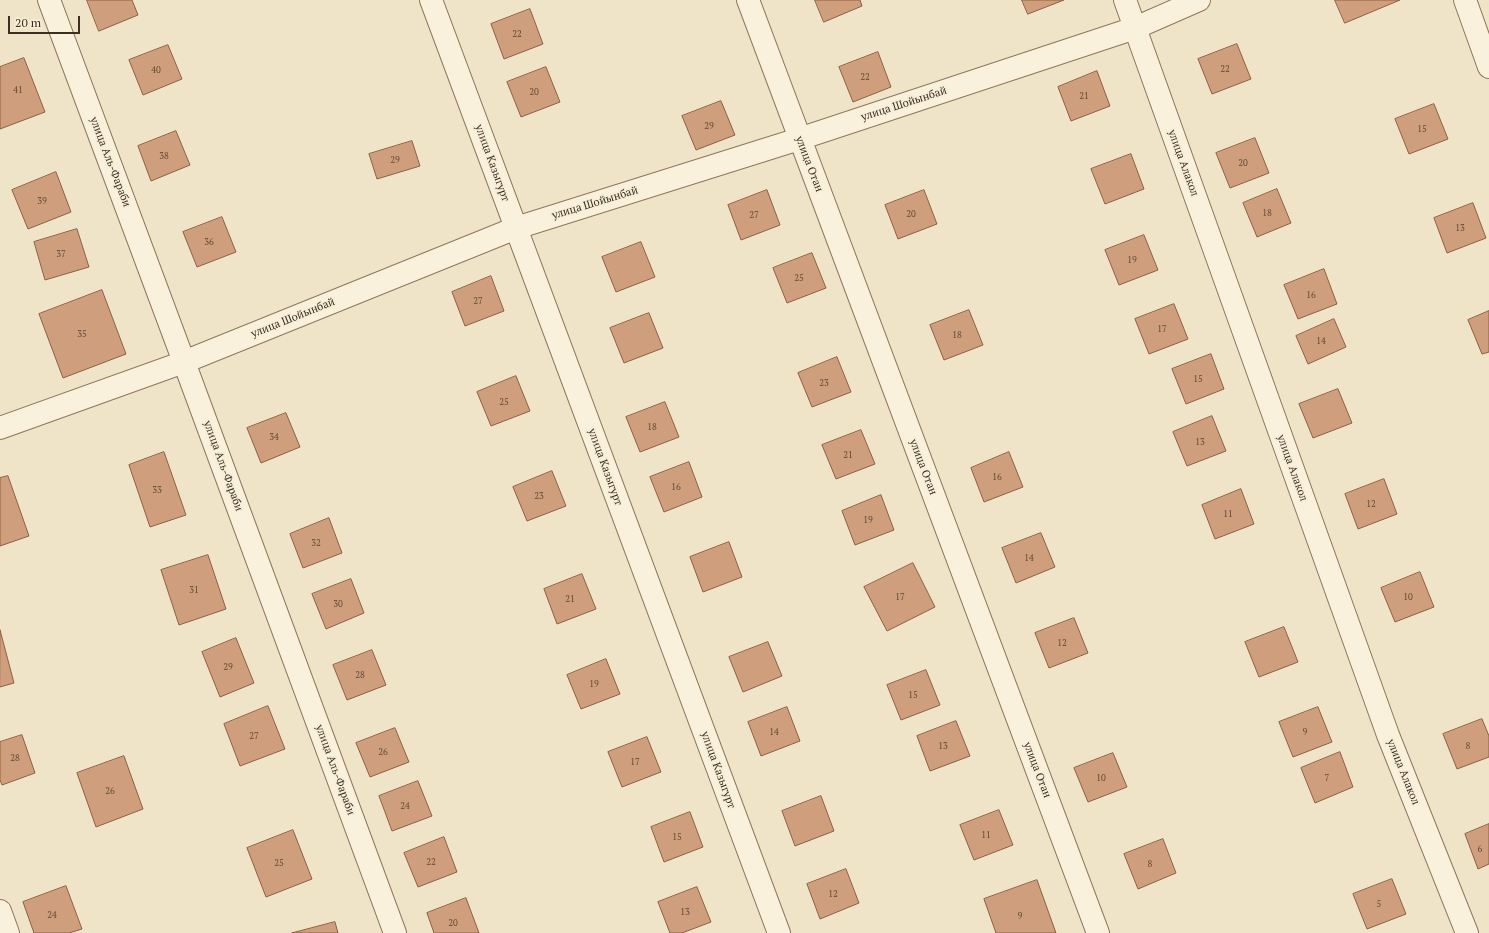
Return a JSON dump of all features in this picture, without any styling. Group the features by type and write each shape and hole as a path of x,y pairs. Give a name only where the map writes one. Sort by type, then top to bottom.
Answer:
{"street":[{"name":"улица Аль-Фараби","path":"49,0 395,933"},
{"name":"улица Казыгурт","path":"431,0 779,933"},
{"name":"улица Отан","path":"748,0 1098,933"},
{"name":"улица Алакол","path":"1125,0 1388,735 1467,933"},
{"name":"улица Шойынбай","path":"0,428 184,362 516,228 799,139 1135,28 1199,0"},
{"path":"1465,0 1489,67"},
{"path":"0,911 8,933"}],"building":[{"path":"87,0 132,0 138,15 99,31"},
{"path":"815,0 860,0 862,6 824,22"},
{"path":"1022,0 1064,0 1028,14"},
{"path":"1335,0 1400,0 1345,23"},
{"path":"530,9 543,44 504,59 491,24"},
{"path":"1237,44 1251,79 1212,94 1198,59"},
{"path":"168,45 182,79 143,95 129,60"},
{"path":"878,52 891,87 853,102 839,67"},
{"path":"24,58 45,112 0,129 0,67"},
{"path":"546,67 560,102 521,117 507,82"},
{"path":"1097,71 1110,106 1071,121 1058,87"},
{"path":"721,101 735,135 696,150 682,116"},
{"path":"1434,104 1448,139 1409,154 1395,119"},
{"path":"176,131 190,165 151,181 138,146"},
{"path":"1255,138 1269,173 1230,188 1216,153"},
{"path":"412,141 420,166 377,179 369,154"},
{"path":"1131,154 1144,189 1105,204 1091,169"},
{"path":"56,172 71,212 28,229 12,190"},
{"path":"1277,189 1291,223 1257,237 1243,203"},
{"path":"767,190 780,225 741,240 728,205"},
{"path":"924,190 937,224 898,239 885,205"},
{"path":"1473,203 1486,238 1447,253 1434,218"},
{"path":"222,217 236,252 197,267 183,232"},
{"path":"77,229 89,267 45,280 34,242"},
{"path":"1144,235 1158,270 1119,285 1105,250"},
{"path":"641,242 655,277 616,292 602,257"},
{"path":"812,253 826,288 787,303 773,268"},
{"path":"1324,269 1337,304 1298,319 1284,285"},
{"path":"491,276 504,311 465,326 452,292"},
{"path":"102,290 126,354 63,378 39,314"},
{"path":"1174,304 1188,339 1149,354 1135,319"},
{"path":"969,310 983,345 944,360 930,325"},
{"path":"1489,311 1489,352 1482,354 1468,320"},
{"path":"649,313 663,348 624,363 610,328"},
{"path":"1334,319 1346,347 1308,364 1296,336"},
{"path":"1211,354 1224,389 1186,404 1172,369"},
{"path":"837,357 851,392 812,407 798,373"},
{"path":"516,376 530,411 491,426 477,392"},
{"path":"1338,389 1352,423 1313,438 1299,404"},
{"path":"665,402 679,437 640,452 626,417"},
{"path":"286,413 300,447 261,463 247,428"},
{"path":"1212,416 1226,451 1187,466 1173,432"},
{"path":"861,430 875,464 836,479 822,445"},
{"path":"164,452 186,515 150,527 129,465"},
{"path":"1009,452 1023,487 984,502 971,468"},
{"path":"689,462 702,497 664,512 650,477"},
{"path":"552,471 566,506 527,521 513,487"},
{"path":"8,476 29,536 0,546 0,478"},
{"path":"1384,479 1397,514 1358,529 1345,494"},
{"path":"1241,489 1254,524 1215,539 1202,505"},
{"path":"881,495 894,530 855,545 842,511"},
{"path":"329,518 342,553 303,568 290,534"},
{"path":"1041,533 1055,567 1016,583 1002,548"},
{"path":"729,542 742,577 703,592 690,557"},
{"path":"208,555 226,609 179,625 161,570"},
{"path":"913,563 935,607 887,631 864,587"},
{"path":"1420,572 1434,607 1395,622 1381,588"},
{"path":"582,574 596,609 557,624 544,589"},
{"path":"351,579 364,613 326,629 312,594"},
{"path":"1074,618 1088,653 1049,668 1035,633"},
{"path":"1284,627 1298,662 1259,677 1245,642"},
{"path":"0,630 14,683 0,687"},
{"path":"236,638 254,683 220,697 202,652"},
{"path":"768,642 782,676 743,692 729,657"},
{"path":"372,650 386,685 347,700 333,665"},
{"path":"606,659 620,694 581,709 567,675"},
{"path":"926,670 940,705 901,720 887,685"},
{"path":"268,706 285,749 240,766 224,724"},
{"path":"787,707 800,741 761,756 748,722"},
{"path":"1318,707 1332,742 1293,757 1279,722"},
{"path":"1482,719 1489,736 1489,757 1457,769 1443,734"},
{"path":"956,721 970,756 930,771 917,736"},
{"path":"395,728 409,762 370,777 356,743"},
{"path":"22,735 35,773 2,785 0,780 0,742"},
{"path":"647,737 661,772 622,787 608,752"},
{"path":"1340,752 1353,787 1315,803 1301,768"},
{"path":"1113,753 1127,787 1088,802 1074,768"},
{"path":"124,756 143,809 96,827 77,773"},
{"path":"418,781 432,816 392,831 379,796"},
{"path":"821,796 834,831 795,846 782,811"},
{"path":"999,810 1013,845 974,860 960,825"},
{"path":"690,812 703,847 664,862 651,827"},
{"path":"1489,824 1489,864 1478,869 1465,834"},
{"path":"293,830 312,879 266,897 247,848"},
{"path":"444,837 457,872 418,887 404,853"},
{"path":"1163,839 1176,873 1138,889 1124,854"},
{"path":"846,869 859,903 820,919 807,884"},
{"path":"1392,879 1406,914 1367,929 1353,894"},
{"path":"1037,880 1056,933 996,933 984,899"},
{"path":"66,886 82,929 69,933 34,933 23,902"},
{"path":"697,887 711,922 682,933 670,933 658,902"},
{"path":"466,898 479,933 434,933 427,913"},
{"path":"335,922 338,933 292,933"}]}
